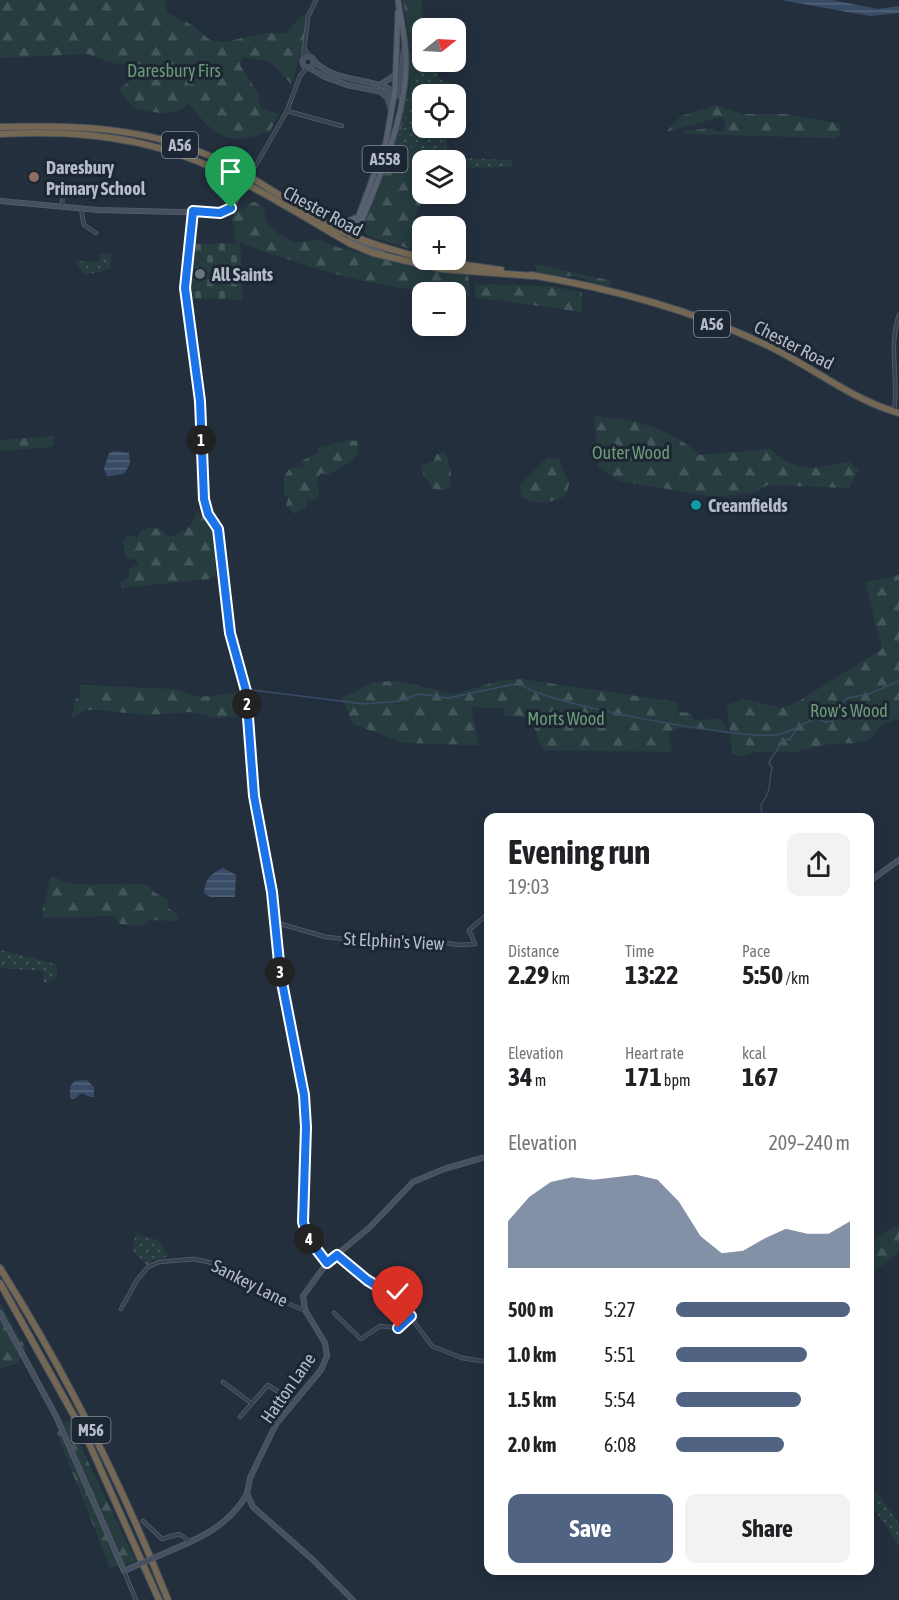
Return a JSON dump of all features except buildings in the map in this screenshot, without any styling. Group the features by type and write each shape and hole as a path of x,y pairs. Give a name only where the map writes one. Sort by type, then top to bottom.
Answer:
{"highway":[{"name":"Chester Road","path":"0,127 82,126 143,134 194,150 249,174 352,237 412,255"},
{"name":"Chester Road","path":"0,134 81,134 126,140 182,155 245,184 358,247 441,269 533,276"},
{"name":"Chester Road","path":"466,266 582,284 624,295 756,340 858,397 896,412"},
{"name":"M56","path":"0,1268 86,1420 131,1512 168,1600"},
{"name":"M56","path":"0,1283 88,1441 159,1600"}],"main road":[{"name":"A558","path":"367,241 362,232 360,216 389,148 406,75 405,40 398,2"},
{"name":"A558","path":"352,237 382,154 396,92 398,2"},
{"path":"396,92 405,40"},
{"path":"311,57 303,58 307,67 325,77 380,92 396,92"},
{"path":"311,57 326,72 396,92 402,100"},
{"path":"307,67 313,65 311,57"},
{"path":"377,86 389,82 397,71"},
{"path":"380,92 388,99 391,113"},
{"path":"0,201 62,208 226,213 249,174"},
{"path":"193,211 185,288 200,401 204,499 208,514 218,529 230,633 246,691 254,796 274,922 278,963 305,1106 303,1222 307,1237 327,1263"},
{"path":"323,221 339,224 360,216"},
{"name":"A56","path":"341,238 352,237 384,254"},
{"path":"874,878 899,860"},
{"path":"303,1296 327,1263 370,1227 413,1182 444,1169 484,1157"},
{"name":"Hatton Lane","path":"124,1571 191,1542 220,1526 238,1509 247,1494 250,1478 276,1424 321,1370 327,1351 304,1310 303,1296"},
{"path":"0,1313 56,1416 124,1571"},
{"path":"247,1494 253,1507 312,1559 353,1600"},
{"path":"238,1509 253,1507"}],"street":[{"path":"303,58 308,17 316,0"},
{"path":"304,48 311,57"},
{"path":"249,174 287,111 307,67"},
{"path":"287,111 342,126"},
{"path":"332,129 333,124"},
{"path":"57,189 73,190"},
{"path":"62,208 63,189"},
{"path":"81,209 84,225 96,233"},
{"path":"896,412 895,345 899,315"},
{"name":"St Elphin's View","path":"274,922 326,937 377,942 417,938 459,945 475,944 469,930 484,918"},
{"path":"337,1255 367,1280 390,1294 411,1316 432,1346 462,1358 484,1361"},
{"name":"Sankey Lane","path":"121,1309 137,1280 148,1267 159,1262 194,1259 217,1264 274,1298 304,1310"},
{"name":"Sankey Lane","path":"295,1306 303,1296"},
{"path":"334,1313 343,1319 361,1339 380,1326 398,1328 411,1316"},
{"path":"223,1382 251,1403"},
{"path":"240,1418 268,1385 294,1402"},
{"path":"143,1521 162,1539 179,1533 191,1542"},
{"path":"124,1571 136,1600"}],"green space":[{"name":"Daresbury Firs","path":"0,0 165,0 167,13 194,26 210,40 225,42 265,33 286,33 299,18 309,12 304,42 291,84 271,62 243,57 240,65 257,91 261,108 279,114 270,131 256,136 233,138 215,131 189,103 171,112 135,109 118,89 139,75 138,67 108,62 88,54 0,58"},
{"path":"403,0 422,0 423,18 412,18 412,72 415,72 412,96 396,144 421,150 412,150 412,204 421,204 416,216 412,216 410,249 369,236 366,234 364,225 389,161 405,100 409,97 410,44"},
{"path":"415,72 437,72 439,79 451,83 451,84 414,84"},
{"path":"412,96 412,138 447,138 446,150 421,150 396,144"},
{"path":"716,105 743,114 787,114 840,124 840,135 836,138 683,134 685,131 711,128 724,131 725,122 721,117 666,132 681,116"},
{"path":"466,158 511,160 512,167 466,168"},
{"path":"255,202 264,208 266,221 280,235 294,242 321,240 336,247 412,266 412,270 434,270 468,275 471,297 466,296 466,282 412,282 412,289 399,288 343,276 234,241 235,230 232,218 236,211 244,210 249,203"},
{"path":"240,243 243,300 186,298 189,244"},
{"path":"100,253 111,254 110,268 97,273 84,274 75,261 100,262"},
{"path":"535,264 612,281 610,288 578,277 536,273"},
{"path":"475,284 550,286 582,292 582,312 475,297"},
{"name":"Outer Wood","path":"594,416 651,426 676,438 700,455 769,449 799,466 815,467 849,462 859,469 849,488 767,485 757,492 714,497 619,481 598,466"},
{"path":"55,436 52,447 0,451 0,440"},
{"path":"348,440 357,441 358,448 354,458 328,475 321,473 317,480 319,496 314,501 308,499 306,507 295,514 286,506 289,496 284,495 284,477 290,468 304,467 301,461 318,453 318,448"},
{"path":"445,451 451,469 450,487 445,490 433,489 423,474 422,465 434,461 436,455"},
{"path":"548,457 559,459 569,484 566,495 544,502 526,500 521,497 520,485"},
{"path":"197,511 214,529 216,574 209,579 121,588 121,581 129,577 129,569 139,564 136,560 126,558 123,540 128,535 137,538 140,531 149,528 160,529 170,537 188,528"},
{"name":"Row's Wood","path":"899,575 899,718 882,725 871,739 857,743 831,744 794,752 755,752 740,757 732,752 727,705 745,699 782,708 799,701 882,649 865,582"},
{"name":"Morts Wood","path":"521,679 677,702 678,712 691,713 694,720 722,719 728,731 677,728 669,733 672,752 543,750 531,719 505,716 503,708 471,707 479,745 404,743 353,724 342,698 374,682 400,681 455,694 498,681"},
{"path":"80,685 173,689 200,697 241,692 245,716 217,718 191,712 146,715 85,710 72,718 75,699 80,697"},
{"path":"51,876 77,884 150,886 154,892 168,900 168,908 178,915 178,921 149,920 144,926 120,924 113,916 44,918 42,913"},
{"path":"0,950 56,964 57,979 44,983 43,971 0,968"},
{"path":"899,1225 899,1252 874,1272 874,1238"},
{"path":"136,1234 158,1240 169,1256 152,1261 147,1266 132,1250"},
{"path":"0,1303 26,1348 18,1363 0,1369"},
{"path":"68,1420 136,1561 110,1568 57,1433"},
{"path":"874,1488 899,1524 899,1546 874,1509"}],"water":[{"path":"781,0 832,0 878,9 899,6 899,13 870,16"},
{"path":"114,451 129,453 130,464 124,474 107,476 104,469 109,453"},
{"path":"223,868 236,875 235,897 210,897 204,893 207,881"},
{"path":"87,1080 94,1087 94,1097 82,1093 74,1099 70,1098 70,1086 75,1081"}],"waterway":[{"path":"252,690 365,704 400,701 419,694 448,698 519,683 563,701 599,710 722,732 774,735 790,731 816,718 825,722 833,721 836,710 847,698 869,694 899,681"},
{"path":"762,813 761,805 768,791 772,768 769,763 782,741 790,739 797,728"}],"place":[{"name":"Daresbury Primary School","path":"34,177"},
{"name":"All Saints","path":"200,274"},
{"name":"Creamfields","path":"696,505"}],"route":[{"path":"231,208 226,213 193,211 185,268 185,299 199,385 205,508 218,529 227,590 230,633 246,691 250,763 257,818 272,892 280,972 304,1095 306,1127 301,1211 307,1237 327,1263 337,1255 367,1280 390,1294 411,1316 398,1328"}]}
